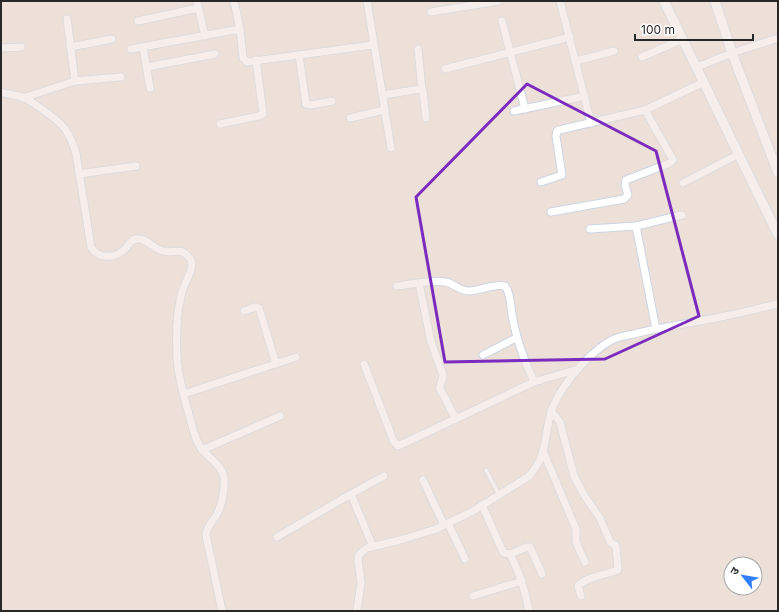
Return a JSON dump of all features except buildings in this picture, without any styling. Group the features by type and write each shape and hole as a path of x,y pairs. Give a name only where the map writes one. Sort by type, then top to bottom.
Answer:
{"street":[{"path":"234,1 240,29 243,58 247,62 373,45"},
{"path":"367,1 390,148"},
{"path":"431,12 498,1"},
{"path":"560,1 591,123"},
{"path":"664,1 778,235"},
{"path":"715,1 732,53 778,172"},
{"path":"138,21 198,5 205,36"},
{"path":"67,19 76,81"},
{"path":"502,21 525,109"},
{"path":"131,49 240,29"},
{"path":"445,69 570,36"},
{"path":"697,67 732,53 778,38"},
{"path":"70,47 112,39"},
{"path":"642,57 683,39"},
{"path":"1,48 21,47"},
{"path":"143,47 150,88"},
{"path":"418,49 426,118"},
{"path":"576,61 614,51"},
{"path":"147,67 215,54"},
{"path":"299,55 306,104 310,105 332,101"},
{"path":"220,124 263,114 256,60"},
{"path":"23,98 76,81 121,77"},
{"path":"541,182 562,175 556,136 559,130 645,110 704,82"},
{"path":"382,95 420,89 422,90"},
{"path":"1,92 23,98 34,104 62,124 71,138 76,153 91,247 94,253 107,256 116,254 124,250 132,241 141,239 163,252 183,252 192,262 191,269 181,294 177,312 176,335 178,364 184,394 197,442 202,450 223,473 224,479 220,507 217,514 208,526 206,535 222,611"},
{"path":"514,111 585,96"},
{"path":"350,118 384,110"},
{"path":"551,212 624,199 628,195 624,182 628,178 672,162 672,157 645,110"},
{"path":"683,183 739,154"},
{"path":"79,174 136,166"},
{"path":"590,229 636,226 682,215"},
{"path":"636,226 656,329"},
{"path":"397,286 445,282 466,291 496,285 505,286 509,294 516,338 534,382"},
{"path":"419,283 431,342 443,375 443,379 439,386 456,419"},
{"path":"357,611 361,582 358,560 359,555 363,551 373,547 436,529 482,505 528,477 535,470 543,451 551,411 555,402 578,369 598,350 613,340 656,329 711,319 778,304"},
{"path":"244,311 255,307 259,308 276,364"},
{"path":"483,355 516,338"},
{"path":"184,394 296,357"},
{"path":"364,364 396,444 400,445 534,382 578,369"},
{"path":"551,411 560,422 574,476 584,495 600,518 610,542 616,546 618,570 607,572 582,583 578,586 581,596"},
{"path":"202,450 280,416"},
{"path":"543,451 576,529 576,542 585,562"},
{"path":"277,537 384,476"},
{"path":"423,480 465,559"},
{"path":"352,494 373,547"},
{"path":"482,505 502,550 507,554 510,554 529,546 542,574"},
{"path":"510,554 522,581 529,611"},
{"path":"473,596 522,581"}],"lane":[{"path":"486,470 499,495"}],"highlighted area":[{"path":"527,84 656,151 699,316 605,359 445,362 416,197"}]}
